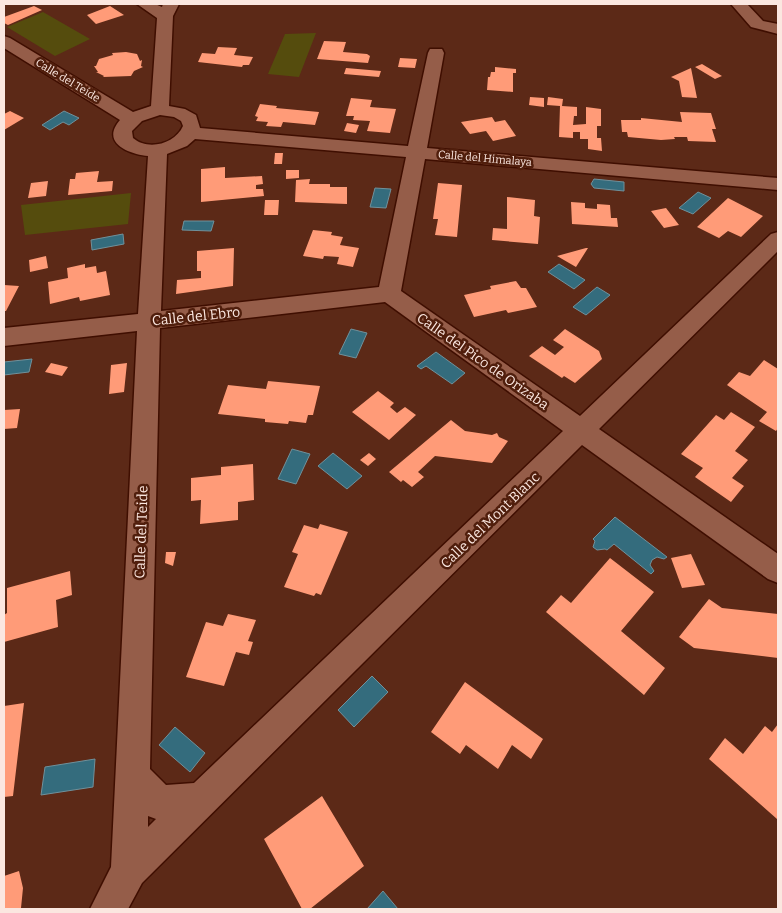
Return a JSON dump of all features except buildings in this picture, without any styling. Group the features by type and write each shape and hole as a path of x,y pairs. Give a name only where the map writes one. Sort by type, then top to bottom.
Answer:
{"street":[{"path":"145,4 168,10 160,110"},
{"path":"739,4 757,24 778,29"},
{"name":"Calle del Teide","path":"4,41 132,119"},
{"path":"388,294 418,152 436,53"},
{"path":"160,110 182,114 190,119 191,133 178,144 158,150 146,150 128,144 123,132 126,125 132,119 145,113 160,110"},
{"name":"Calle del Himalaya","path":"191,133 778,184"},
{"name":"Calle del Teide","path":"108,909 128,870 149,322 158,150"},
{"name":"Calle del Mont Blanc","path":"128,870 778,239"},
{"name":"Calle del Ebro","path":"4,337 388,294"},
{"name":"Calle del Pico de Orizaba","path":"388,294 778,570"},
{"path":"132,776 160,803 201,800"}],"shaded area":[{"path":"43,12 90,39 55,56 7,27"},
{"path":"316,33 299,77 268,74 285,34"},
{"path":"131,193 128,224 25,235 21,205"}],"water":[{"path":"64,111 79,118 69,125 63,122 50,130 42,125"},
{"path":"594,179 624,182 624,191 594,188 591,184"},
{"path":"375,188 391,189 386,208 370,207"},
{"path":"698,192 711,198 693,214 679,208"},
{"path":"184,221 214,221 211,231 182,230"},
{"path":"123,234 124,244 92,250 91,240"},
{"path":"559,264 585,280 574,289 548,272"},
{"path":"597,287 610,295 586,315 573,307"},
{"path":"351,329 367,333 356,358 339,354"},
{"path":"436,352 465,373 452,384 426,366 421,369 417,366"},
{"path":"32,359 29,372 4,375 4,362"},
{"path":"292,449 310,454 296,484 278,479"},
{"path":"333,453 362,476 347,489 318,466"},
{"path":"615,517 667,557 664,559 657,557 652,560 650,565 654,571 651,574 614,544 607,550 597,550 593,547 595,541 593,539"},
{"path":"372,676 388,692 354,727 338,710"},
{"path":"175,727 205,753 190,772 159,745"},
{"path":"95,759 93,787 41,795 45,767"},
{"path":"383,891 398,909 367,909"}]}
